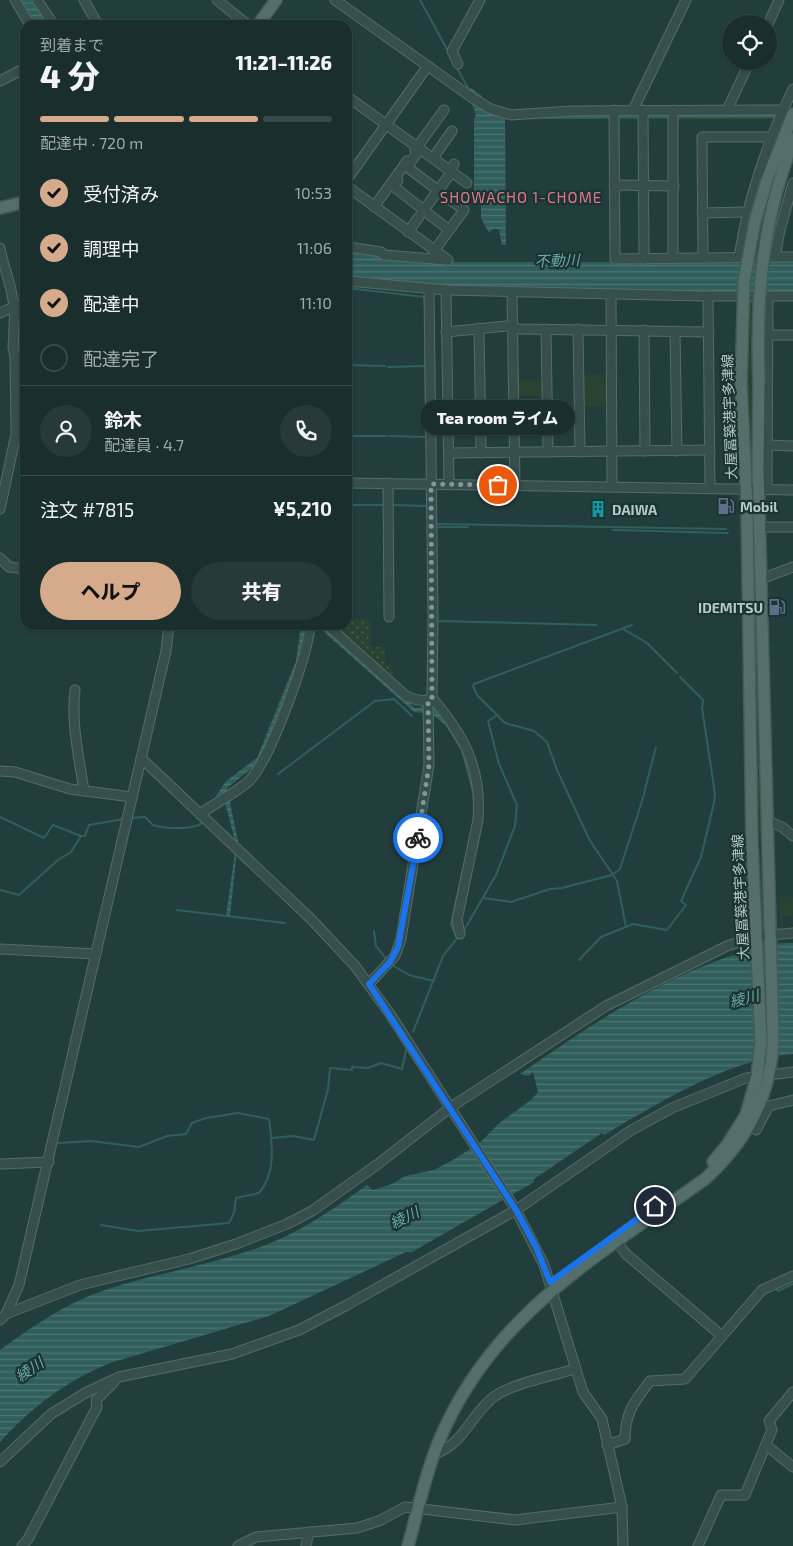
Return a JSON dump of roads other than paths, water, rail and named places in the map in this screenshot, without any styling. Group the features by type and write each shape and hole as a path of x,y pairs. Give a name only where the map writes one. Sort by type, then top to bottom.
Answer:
{"main road":[{"path":"262,20 276,0"},
{"name":"大屋冨築港宇多津線","path":"402,1546 434,1454 451,1416 480,1367 519,1320 551,1286 617,1242 705,1179 734,1150 748,1129 759,1079 761,1042 758,940 752,843 746,489 741,382 744,281 755,221 788,112"},
{"name":"大屋冨築港宇多津線","path":"759,1079 771,1070 771,938 760,527 763,489 757,340 765,240 779,183 793,139"},
{"path":"0,208 20,203"},
{"path":"747,584 761,579"},
{"path":"749,727 764,727"},
{"path":"752,843 768,845"},
{"name":"大屋冨築港宇多津線","path":"408,1546 424,1463 433,1437 458,1387 490,1341 509,1320 700,1173 728,1145 748,1129"}],"street":[{"path":"15,0 27,20"},
{"path":"37,0 51,20"},
{"path":"84,0 95,20"},
{"path":"217,0 242,20"},
{"path":"335,0 469,96 483,105 511,115 539,112 614,114 633,110 643,114 727,110 788,112"},
{"path":"458,64 452,51 480,0"},
{"path":"633,110 686,0"},
{"path":"772,15 779,0"},
{"path":"352,172 427,66"},
{"path":"727,110 746,70"},
{"path":"0,82 20,71"},
{"path":"739,257 747,212 772,137 788,112 793,89"},
{"path":"352,100 433,158 452,167 467,183"},
{"path":"444,110 393,186 449,230"},
{"path":"673,113 674,258"},
{"path":"614,114 615,259 793,257"},
{"path":"643,114 644,259"},
{"path":"433,158 452,131"},
{"path":"703,258 702,137 772,137"},
{"path":"374,207 419,148"},
{"path":"407,167 464,210 434,251"},
{"path":"408,232 438,191 452,167"},
{"path":"775,257 780,230 793,183"},
{"path":"614,185 674,186"},
{"path":"352,190 448,260 384,255 381,252 352,248"},
{"path":"702,213 747,212"},
{"path":"0,248 5,272 19,304 13,348 15,357 16,434 0,509"},
{"path":"352,281 446,290 793,296"},
{"path":"369,984 390,962 401,939 429,765 431,484 429,289"},
{"path":"446,290 449,484"},
{"path":"512,292 515,485"},
{"path":"611,294 612,487"},
{"path":"708,296 710,488"},
{"path":"763,489 768,445 766,335 768,296"},
{"path":"0,313 19,304"},
{"path":"446,332 508,326 513,328 546,329 709,332"},
{"path":"479,328 481,453"},
{"path":"546,329 548,452"},
{"path":"578,329 580,452"},
{"path":"644,330 645,451"},
{"path":"675,331 677,451"},
{"path":"766,335 793,335"},
{"path":"768,445 793,446"},
{"path":"449,453 710,450"},
{"path":"352,483 793,490"},
{"path":"388,483 389,617"},
{"path":"760,527 793,527"},
{"path":"0,558 9,566 20,568"},
{"path":"761,579 793,567"},
{"path":"3,1317 19,1285 49,1162 166,651 168,630"},
{"path":"200,814 248,782 264,761 305,656 309,630"},
{"path":"333,630 406,696 430,700 451,720 464,742 475,773 478,794 478,820 457,920 460,934"},
{"path":"75,690 73,708 75,733 84,791"},
{"path":"141,758 311,919 369,984 453,1108 515,1208 536,1247 551,1286 583,1392 602,1419 607,1445 617,1478 622,1508 623,1546"},
{"path":"0,771 15,772 70,789 132,797"},
{"path":"768,821 782,827 793,836"},
{"path":"3,1317 80,1285 189,1259 236,1244 287,1224 312,1210 453,1108 606,1006 727,946 793,933"},
{"path":"0,949 96,954"},
{"path":"771,1070 793,1072"},
{"path":"0,1462 51,1414 87,1392 119,1377 232,1354 298,1330 347,1305 515,1208 630,1131 709,1092 759,1079"},
{"path":"748,1129 769,1106 793,1100"},
{"path":"0,1164 49,1162"},
{"path":"617,1242 626,1254 722,1336"},
{"path":"607,1445 625,1439 625,1421 632,1404 650,1381 685,1379 762,1290 793,1276"},
{"path":"434,1454 442,1452 460,1436 486,1404 497,1395 576,1369"},
{"path":"22,1546 28,1539 97,1407 96,1400 119,1377"},
{"path":"698,1546 721,1495 746,1495 768,1446 773,1427 770,1421 793,1392"},
{"path":"768,1446 793,1467"},
{"path":"238,1546 256,1537 357,1528 404,1508 514,1520 622,1508"},
{"path":"306,1546 309,1532"}],"water":[{"path":"19,0 34,0 47,20 32,20"},
{"path":"471,88 481,95 483,102 505,118 506,245 502,245 499,229 493,229 489,233 481,218 481,194 474,195 474,119 476,114 466,91"},
{"path":"772,112 776,118 544,119 544,115"},
{"path":"352,251 445,262 793,262 793,293 449,287 352,277"},
{"path":"300,630 305,630 301,662 262,757 256,765 227,788 238,841 230,916 226,916 235,841 223,795 216,796 226,781 257,758 296,661"},
{"path":"322,630 328,630 415,708 420,708 423,704 433,706 446,723 445,725 432,714 414,712"},
{"name":"綾川","path":"781,943 793,943 793,1054 768,1058 744,1065 695,1084 671,1096 604,1135 602,1133 534,1179 534,1182 412,1252 406,1252 269,1316 110,1363 94,1370 50,1396 24,1417 0,1442 0,1350 37,1324 77,1301 105,1290 259,1248 314,1221 367,1185 373,1190 392,1184 405,1176 434,1170 481,1142 498,1124 531,1100 538,1092 533,1072 528,1076 520,1074 581,1033 612,1013 677,978 711,963"}],"waterway":[{"path":"420,0 449,53"},
{"path":"457,68 469,90"},
{"path":"352,288 424,297 425,309"},
{"path":"425,352 426,412"},
{"path":"352,365 385,366"},
{"path":"388,367 425,366"},
{"path":"352,436 386,436"},
{"path":"389,436 427,437"},
{"path":"352,505 385,505"},
{"path":"392,505 428,506"},
{"path":"436,524 726,529"},
{"path":"436,527 468,527"},
{"path":"613,530 728,533"},
{"path":"436,621 597,625"},
{"path":"626,927 617,881 589,839 557,770 547,742 534,731 505,723 477,695 473,686 474,684 632,625"},
{"path":"623,629 647,643 677,673"},
{"path":"579,960 601,937 633,924 667,930 686,905 681,901 701,857 715,794 702,708 703,700 680,677"},
{"path":"278,774 375,701 394,699 412,716"},
{"path":"463,932 496,875 515,826 517,805 499,764 488,721 498,715"},
{"path":"445,723 462,750 473,792"},
{"path":"483,898 511,902 550,889 562,888 612,875 620,869 642,801 656,747"},
{"path":"0,817 44,838 53,825 81,836"},
{"path":"131,818 145,817 153,825 171,828 187,828 203,822"},
{"path":"0,890 19,895 58,860 71,852 81,836 85,836 89,825 124,819"},
{"path":"457,938 451,924 465,861"},
{"path":"177,910 285,923"},
{"path":"374,931 376,946 387,960"},
{"path":"413,1032 443,956 458,937"},
{"path":"392,965 409,975 434,981"},
{"path":"272,1138 293,1136 314,1140 328,1089 330,1068 352,1070 352,1067 368,1068 381,1063 402,1069 406,1050"},
{"path":"58,1143 91,1141 139,1147 167,1136 186,1134 192,1123 206,1118 238,1113 269,1119 272,1157 269,1176 259,1193 236,1198 234,1213 229,1223 138,1231 101,1225"},
{"path":"773,1288 778,1291 793,1284"},
{"path":"775,1423 775,1430"}],"place":[{"name":"Tea room ライム","path":"498,485"},
{"name":"Mobil","path":"726,506"},
{"name":"DAIWA","path":"598,509"},
{"name":"IDEMITSU","path":"777,607"}],"district":[{"name":"SHOWACHO 1-CHOME","path":"521,197"}],"water label":[{"name":"不動川","path":"557,260"}]}
